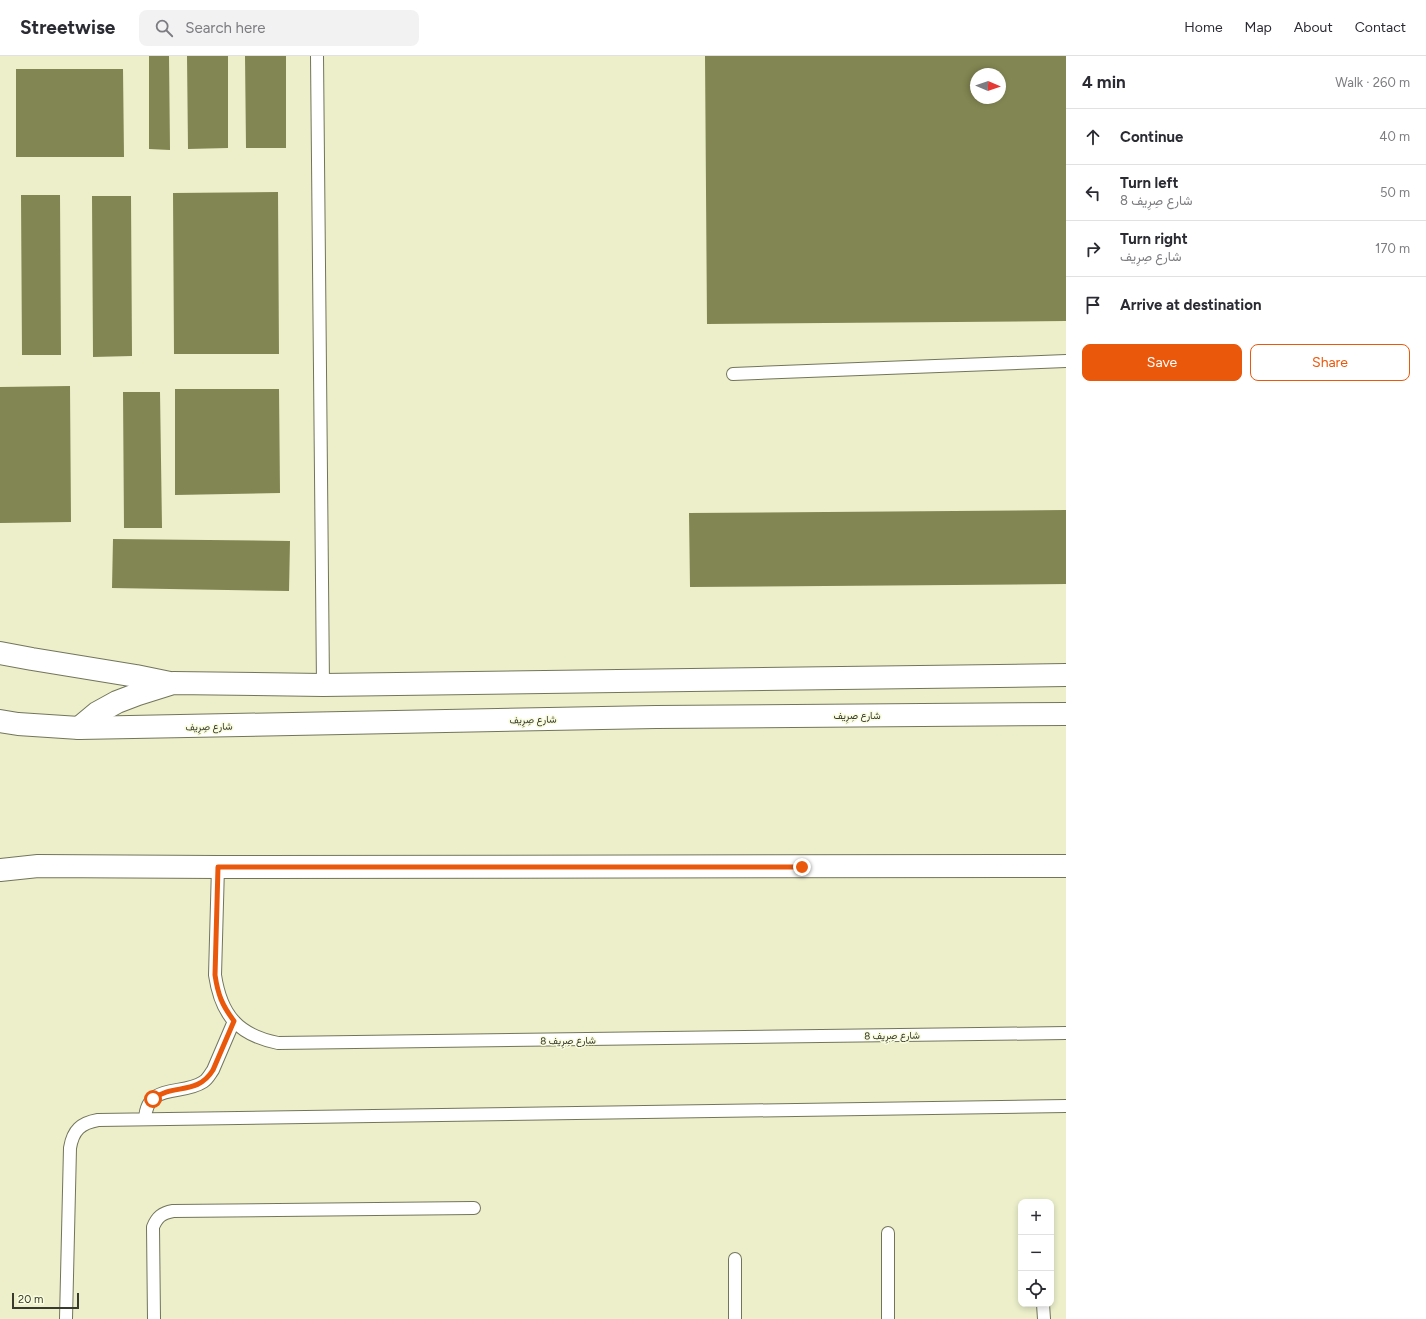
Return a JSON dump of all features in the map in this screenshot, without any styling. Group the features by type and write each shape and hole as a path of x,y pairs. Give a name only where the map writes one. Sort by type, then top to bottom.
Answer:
{"main road":[{"path":"0,653 136,676 173,684 323,685 1066,676"},
{"path":"79,728 97,713 117,702 173,684"},
{"name":"شارع صِرِيف","path":"0,721 18,724 79,728 656,717 1066,714"},
{"path":"0,870 38,866 1066,866"}],"lane":[{"path":"317,56 323,685"},
{"path":"733,374 1066,361"},
{"name":"شارع صِرِيف 8","path":"218,867 215,975 218,992 224,1007 234,1021 246,1032 262,1040 278,1043 289,1043 1066,1033"},
{"path":"145,1119 148,1105 159,1094 196,1085 203,1082 209,1076 234,1021"},
{"path":"66,1319 70,1148 72,1139 82,1125 98,1120 1066,1106"},
{"path":"154,1319 153,1227 155,1221 166,1212 474,1208"},
{"path":"888,1233 888,1319"},
{"path":"735,1259 735,1319"},
{"path":"1043,1307 1044,1319"}],"shaded area":[{"path":"0,56 1066,56 1066,1319 0,1319"}],"building":[{"path":"149,56 169,56 170,150 149,149"},
{"path":"187,56 228,56 228,148 188,149"},
{"path":"245,56 286,56 286,148 246,148"},
{"path":"705,56 1066,56 1066,321 707,324"},
{"path":"16,69 123,69 124,157 16,157"},
{"path":"278,192 279,354 174,354 173,193"},
{"path":"21,195 60,195 61,355 22,355"},
{"path":"92,196 131,196 132,356 93,357"},
{"path":"70,386 71,522 0,523 0,387"},
{"path":"175,389 279,389 280,493 175,495"},
{"path":"123,392 160,392 162,528 124,528"},
{"path":"1066,510 1066,584 690,587 689,513"},
{"path":"113,539 290,541 289,591 112,588"}],"route":[{"path":"153,1099 159,1094 203,1082 213,1070 234,1021 224,1007 218,992 215,975 218,867 802,867"}]}
